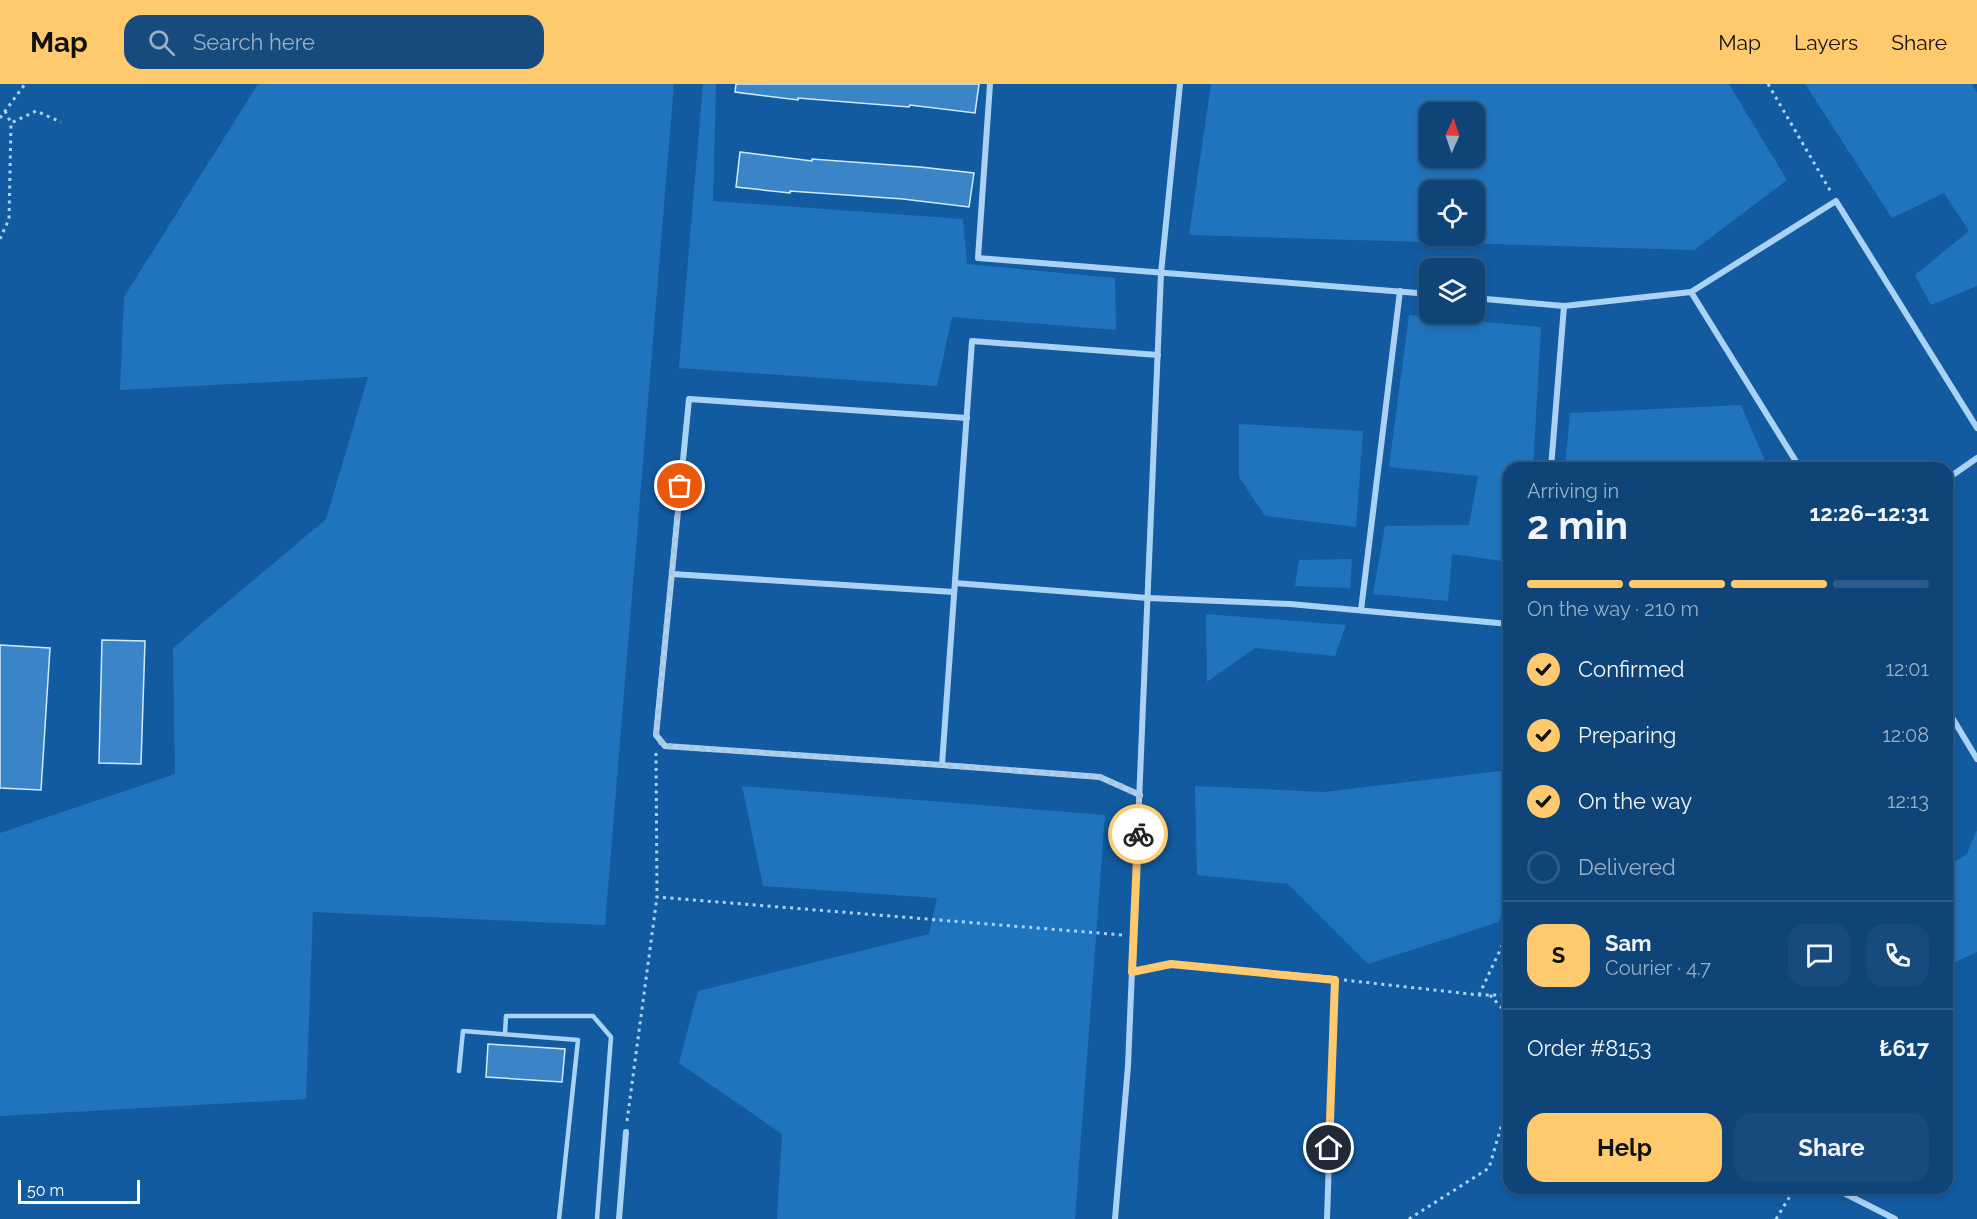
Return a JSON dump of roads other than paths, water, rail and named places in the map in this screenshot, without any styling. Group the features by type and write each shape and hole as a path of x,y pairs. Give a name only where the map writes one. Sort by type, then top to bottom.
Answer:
{"street":[{"path":"990,84 978,258 1419,293"},
{"path":"1115,1219 1128,1066 1161,273 1180,84"},
{"path":"1485,299 1564,306 1691,292 1836,201 1977,428"},
{"path":"1361,610 1400,291"},
{"path":"1691,292 1796,462"},
{"path":"1551,462 1564,306"},
{"path":"942,765 972,341 1158,355"},
{"path":"967,418 688,399 656,735 664,746 1100,777 1140,795"},
{"path":"1953,475 1977,458"},
{"path":"672,574 954,592"},
{"path":"955,583 1148,598 1290,604 1503,623"},
{"path":"1953,719 1977,759"},
{"path":"1132,972 1171,964 1335,980 1327,1219"},
{"path":"619,1219 626,1132"},
{"path":"1846,1194 1895,1219"}],"lane":[{"path":"505,1034 507,1016 593,1016 610,1037 597,1219"},
{"path":"459,1071 463,1031 578,1040 559,1219"}]}
